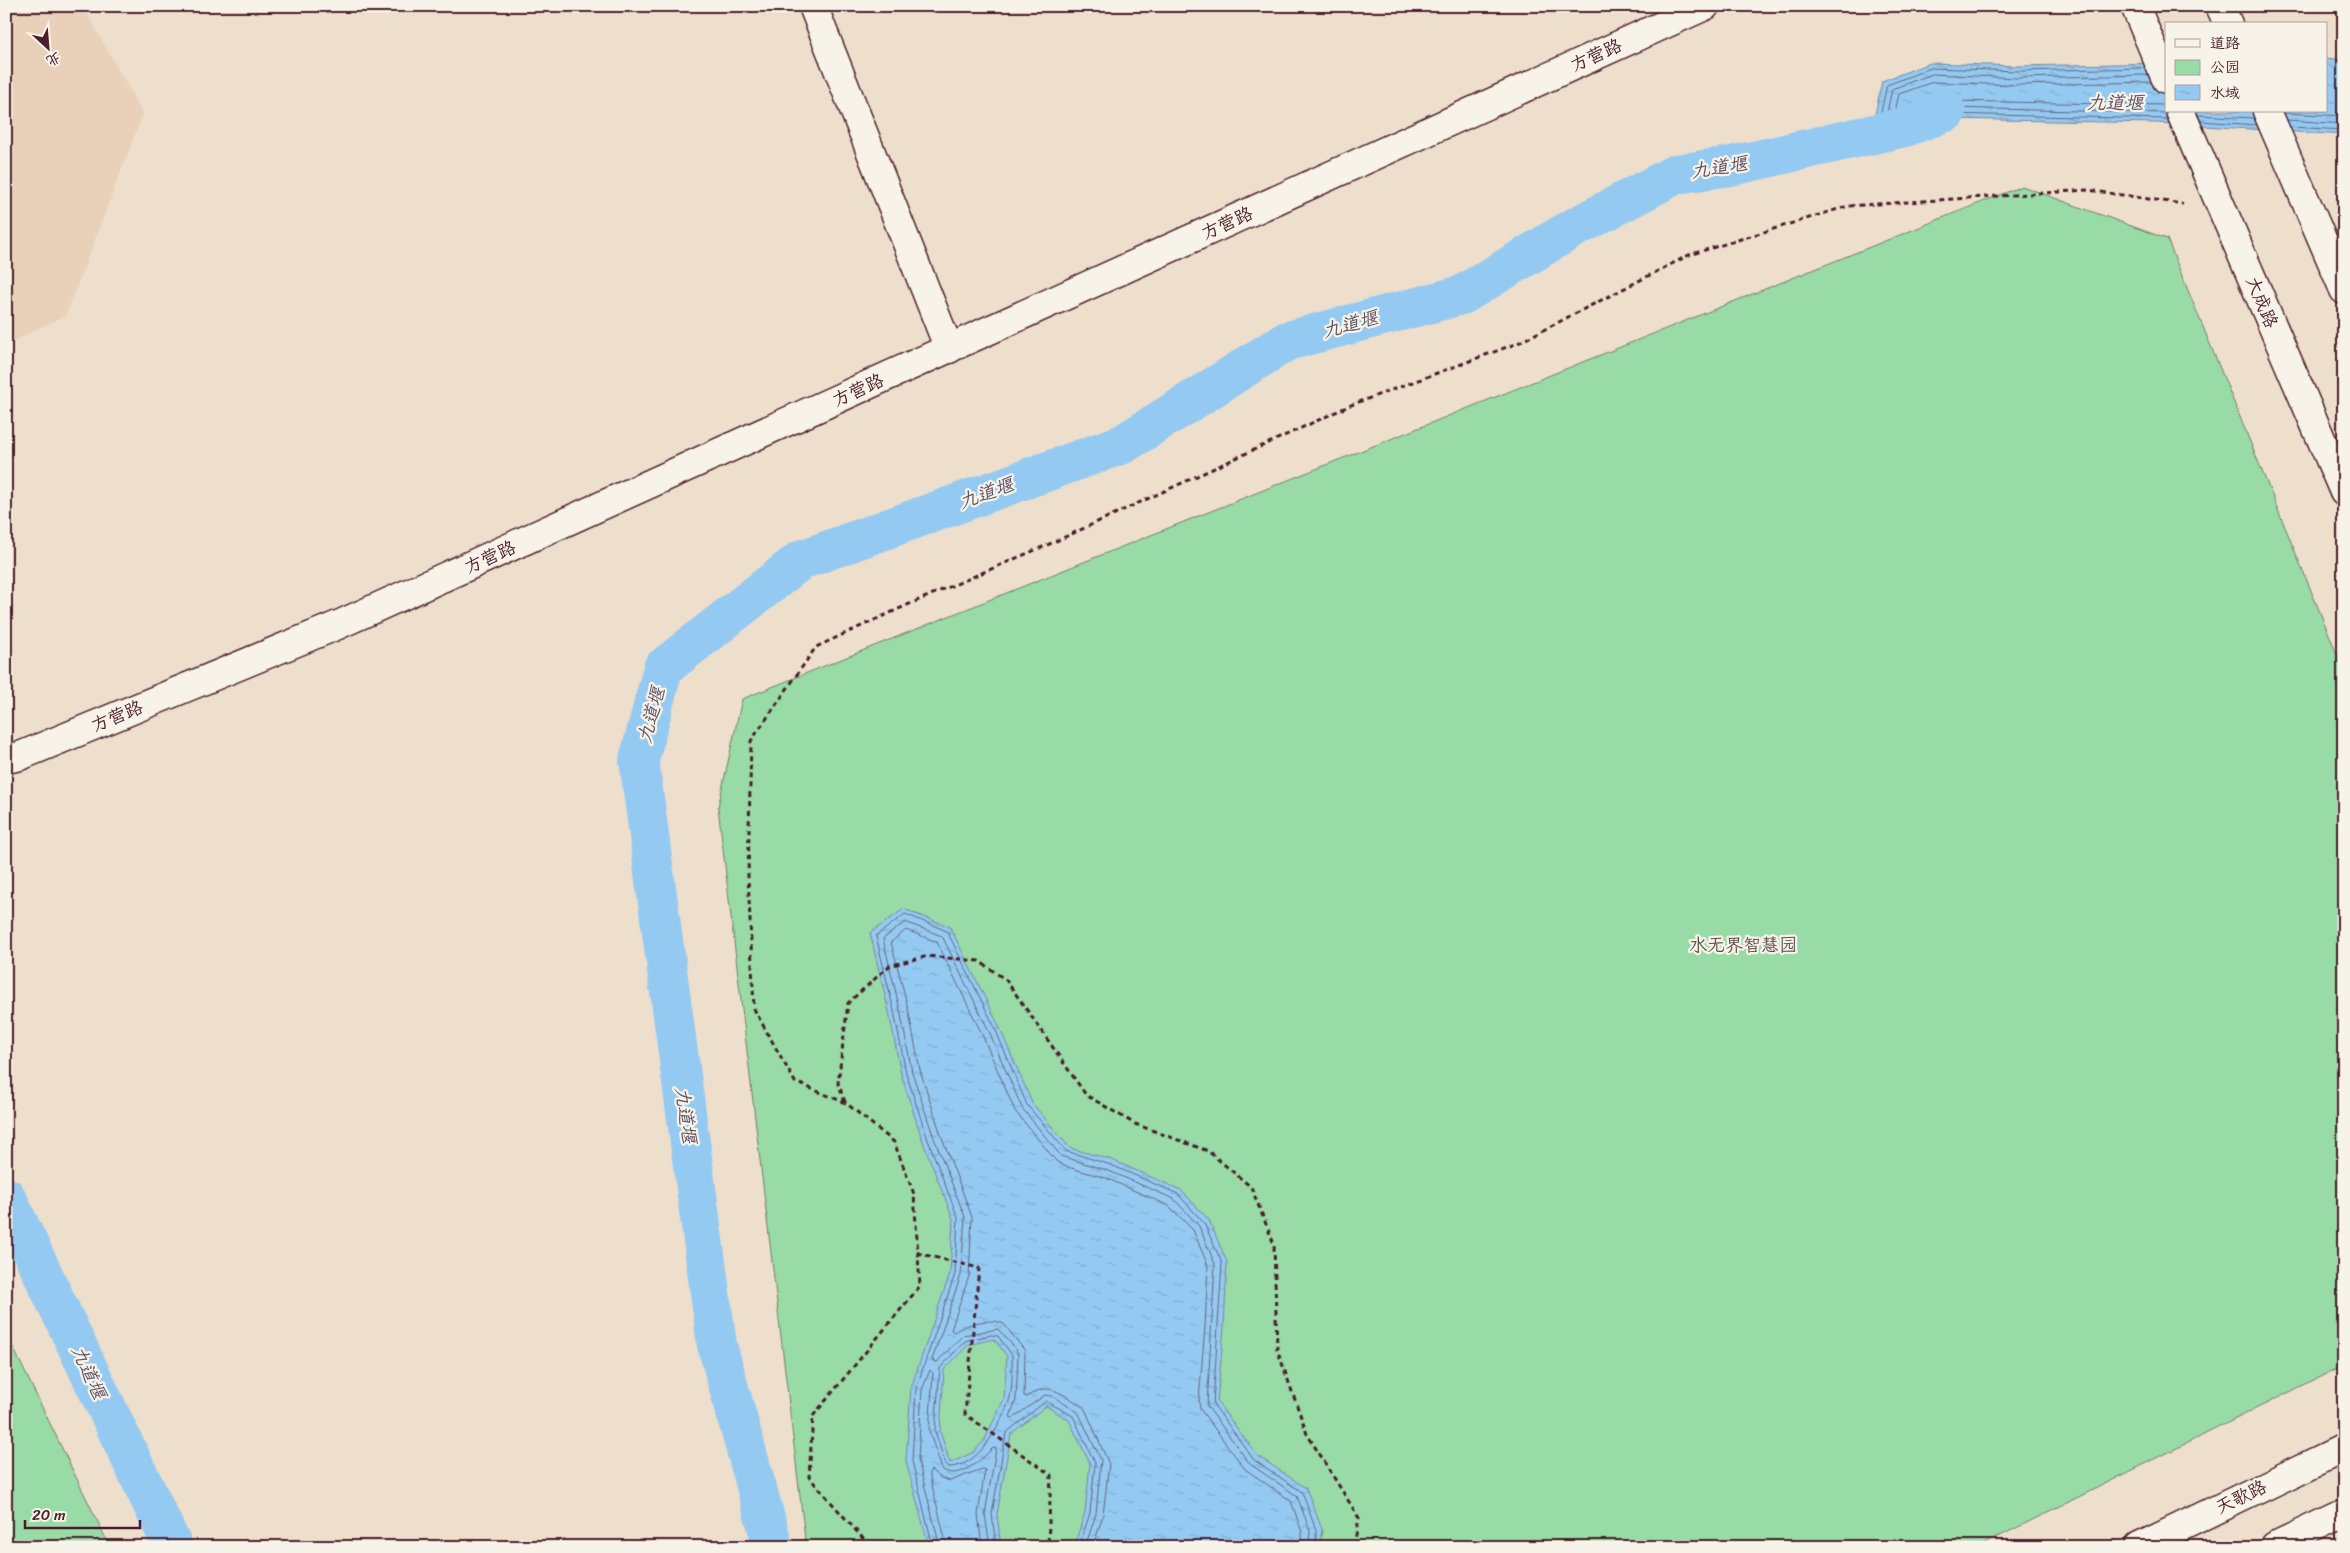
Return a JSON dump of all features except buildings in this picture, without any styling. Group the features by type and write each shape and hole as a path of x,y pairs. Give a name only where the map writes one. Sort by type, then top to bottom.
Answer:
{"street":[{"path":"813,6 949,348"},
{"name":"方营路","path":"6,759 20,756 338,625 1705,6"},
{"path":"2220,6 2227,22"},
{"path":"2136,8 2165,76"},
{"name":"大成路","path":"2180,112 2344,492"},
{"path":"2267,112 2344,290"},
{"name":"天歌路","path":"2139,1547 2344,1448"},
{"path":"2275,1547 2344,1514"}],"path":[{"path":"867,1547 867,1543 809,1477 813,1416 920,1286 914,1194 894,1142 846,1103 795,1082 754,1009 748,876 751,741 816,647 905,606 1054,542 1351,405 1518,343 1698,252 1848,206 2088,190 2219,200"},
{"path":"846,1103 838,1083 848,1003 889,966 928,956 979,961 1006,980 1086,1095 1135,1124 1208,1151 1251,1187 1274,1244 1276,1349 1307,1434 1359,1518 1354,1547"},
{"path":"917,1252 979,1268 965,1414 1051,1475 1048,1547"}],"shaded area":[{"path":"6,6 83,6 143,114 66,315 6,345"}],"green space":[{"name":"水无界智慧园","path":"2022,186 2167,239 2344,671 2344,1365 1978,1547 806,1547 718,807 742,699"},
{"path":"6,1333 110,1547 6,1547"}],"water":[{"path":"2328,58 2344,60 2344,135 2156,123 1947,119 1871,134 1882,81 1930,63 2018,66 2165,63 2165,112 2328,112"},
{"path":"904,909 950,927 998,1024 1032,1103 1070,1148 1112,1160 1181,1190 1209,1220 1227,1262 1224,1327 1217,1402 1258,1456 1306,1488 1322,1529 1320,1547 1074,1547 1085,1512 1090,1464 1069,1420 1046,1406 1011,1434 997,1514 1001,1547 929,1547 906,1461 911,1388 950,1273 953,1219 923,1142 901,1074 889,1012 870,933","holes":["994,1339 1007,1356 1004,1399 985,1439 974,1452 950,1463 940,1431 944,1370 968,1345"]}],"waterway":[{"name":"九道堰","path":"773,1547 717,1345 639,760 663,668 801,560 1123,444 1287,341 1462,295 1570,230 1676,174 1731,166 1905,127 1946,112"},
{"name":"九道堰","path":"6,1197 173,1547"}]}
